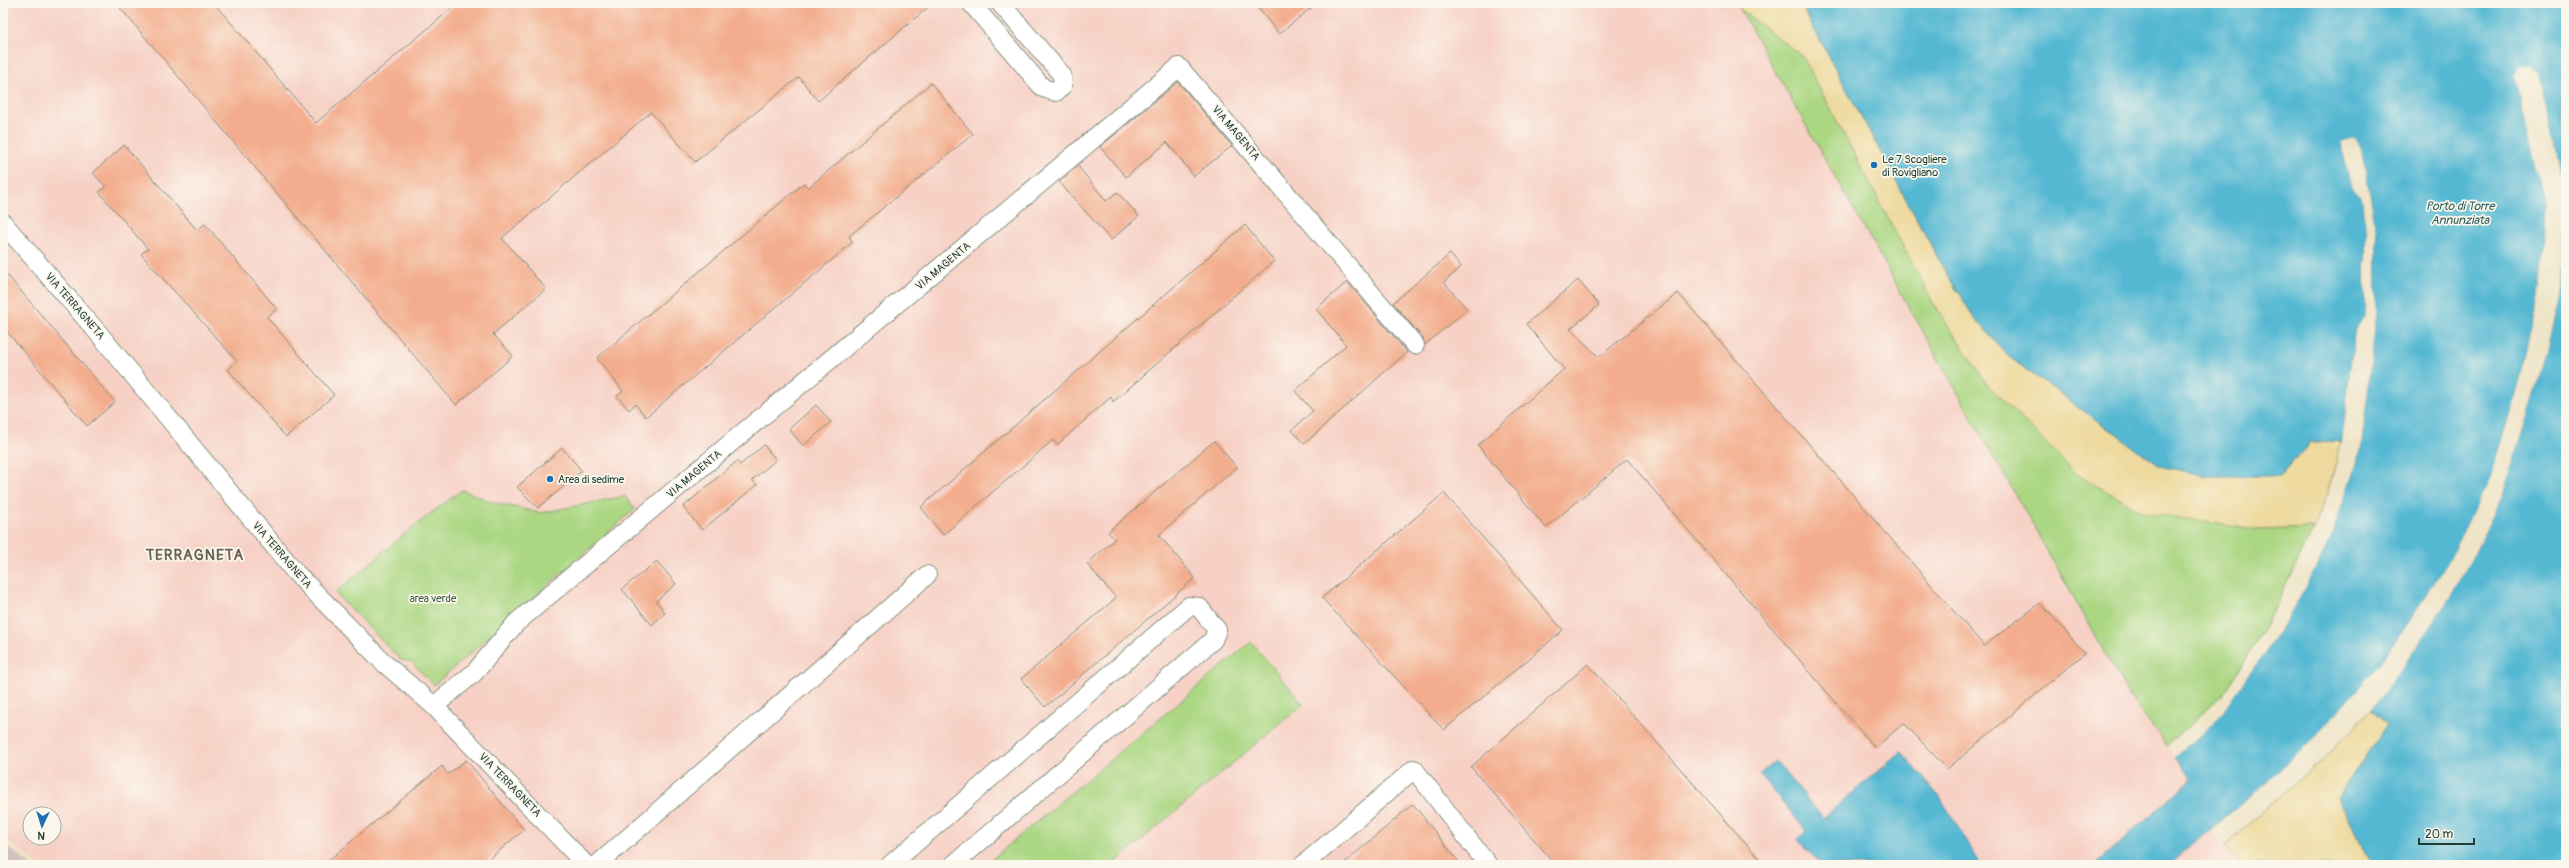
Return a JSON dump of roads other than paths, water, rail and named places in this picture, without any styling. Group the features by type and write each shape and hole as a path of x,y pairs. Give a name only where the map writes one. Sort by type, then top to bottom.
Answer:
{"street":[{"path":"971,3 1043,88 1056,92 1064,85 1062,75 1000,3"},
{"name":"VIA MAGENTA","path":"434,706 475,672 516,623 1179,67 1415,345"},
{"name":"VIA TERRAGNETA","path":"3,223 100,335 296,573 384,663 434,706 586,865"},
{"path":"597,865 927,575"},
{"path":"890,865 1189,606 1199,607 1217,630 1213,640 953,865"},
{"path":"1303,865 1414,769 1488,865"}],"water":[{"name":"Porto di Torre Annunziata","path":"1800,3 2566,3 2566,209 2555,137 2540,72 2530,65 2521,67 2515,77 2546,209 2545,253 2540,293 2515,397 2490,478 2447,564 2380,664 2319,733 2266,783 2168,865 2094,865 2192,779 2175,756 2217,720 2287,620 2330,540 2361,448 2376,315 2376,230 2361,148 2355,138 2341,142 2351,186 2362,198 2366,229 2366,316 2355,330 2342,441 2310,442 2279,476 2207,476 2160,466 2009,357 1975,319 1946,273"},
{"path":"2566,209 2566,865 2373,865 2337,798 2387,724 2371,710 2422,639 2465,572 2502,496 2533,401 2559,298"},
{"path":"1901,751 1941,799 1981,865 1821,865 1798,839 1806,831 1760,774 1775,761 1823,818"}],"place":[{"name":"Le 7 Scogliere di Rovigliano","path":"1874,165"},
{"name":"Area di sedime","path":"550,479"}],"district":[{"name":"TERRAGNETA","path":"195,555"}],"park label":[{"name":"area verde","path":"433,598"}]}
